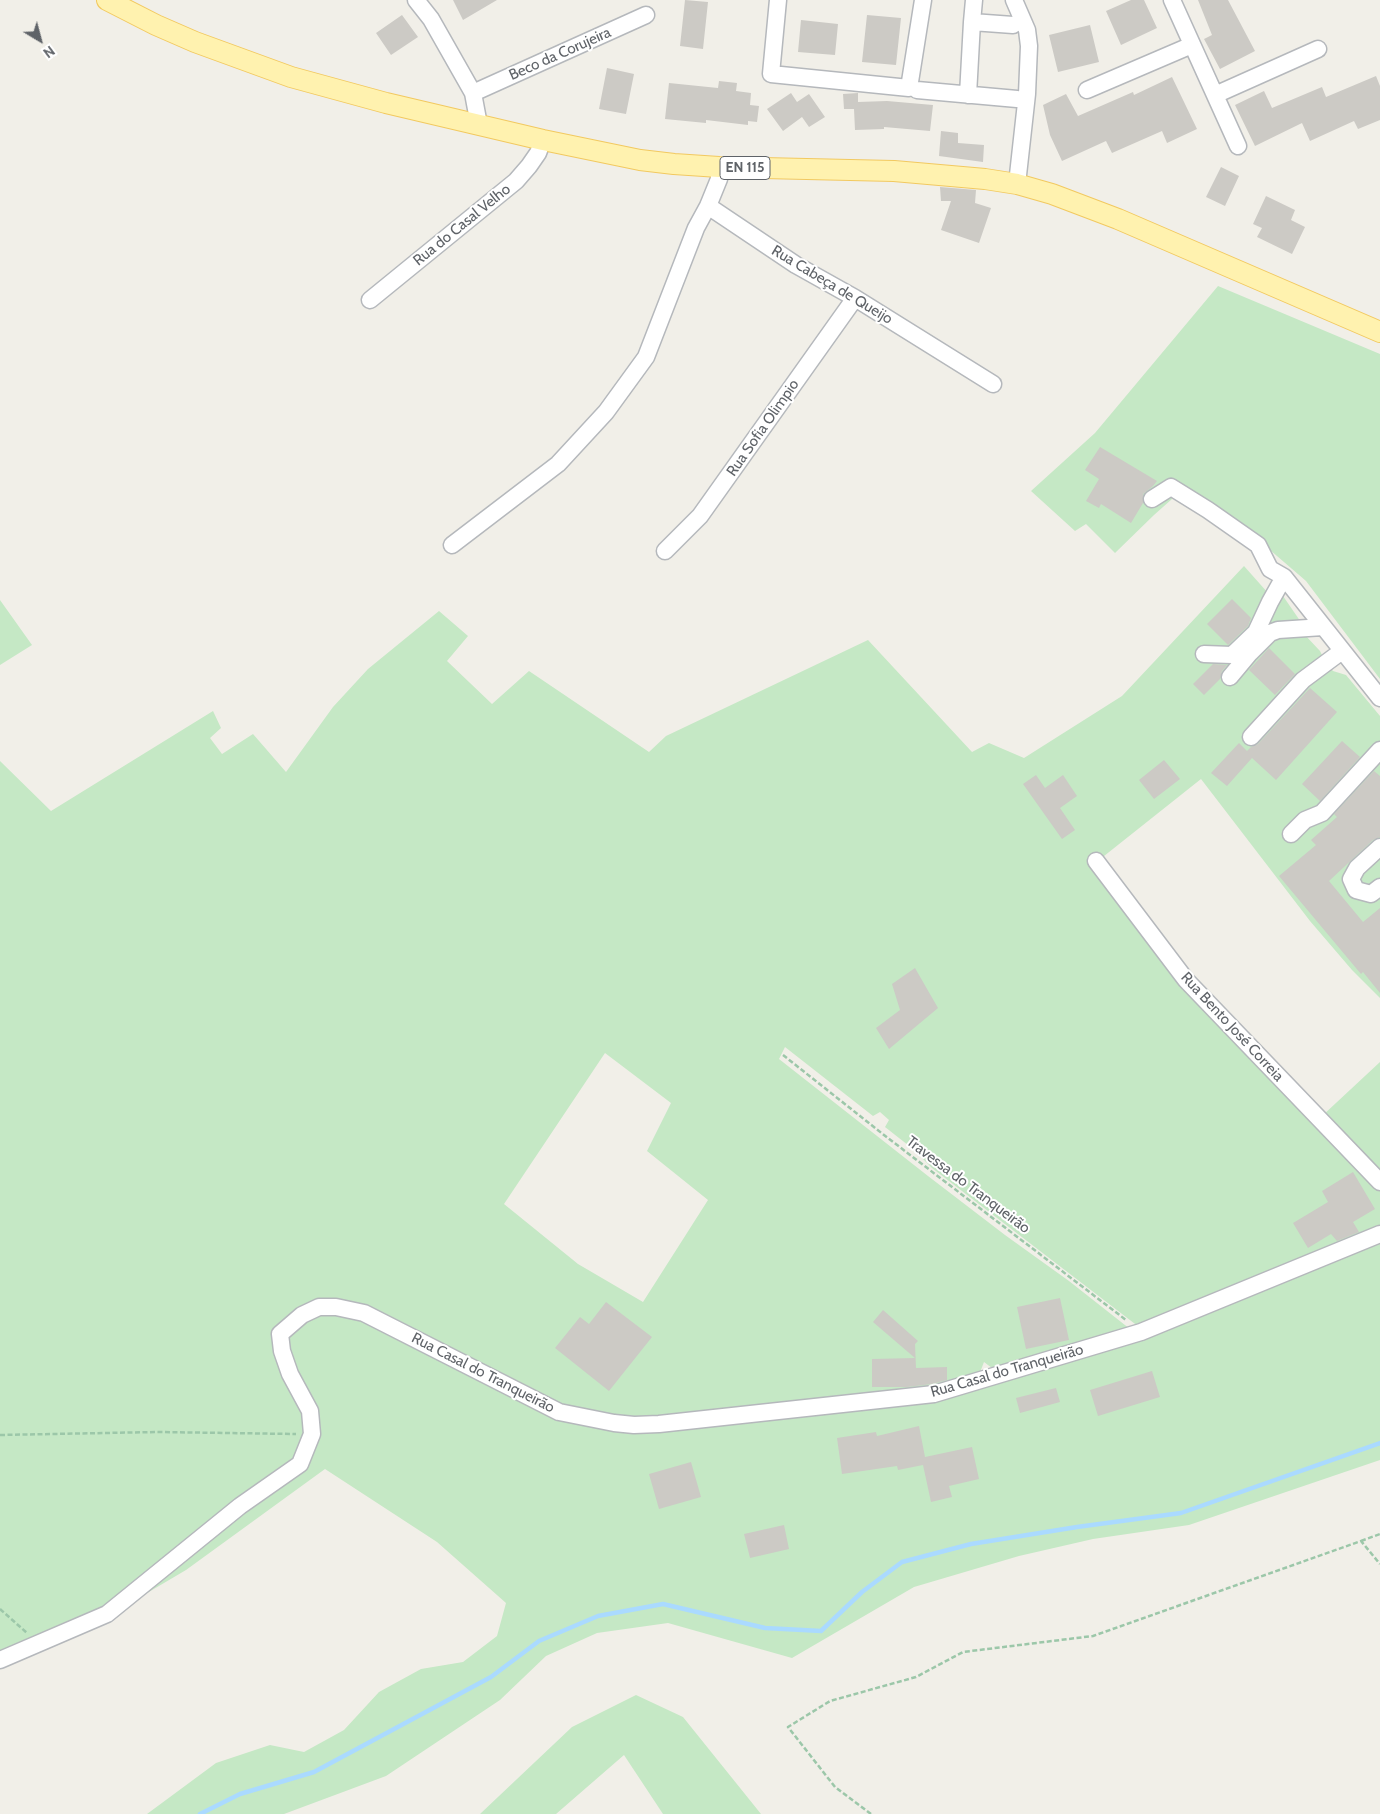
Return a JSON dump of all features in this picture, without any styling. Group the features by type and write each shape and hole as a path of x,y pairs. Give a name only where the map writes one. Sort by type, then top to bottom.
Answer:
{"main road":[{"name":"EN 115","path":"107,0 195,42 284,74 351,94 479,125 640,160 719,167 894,171 976,178 1017,184 1052,194 1118,219 1380,332"}],"street":[{"path":"416,0 430,19 473,93 479,125"},
{"path":"778,0 772,74 909,88 923,0"},
{"path":"968,95 974,0"},
{"path":"1014,0 1027,30 1029,46 1027,94 1017,184"},
{"path":"1172,0 1238,146"},
{"name":"Beco da Corujeira","path":"473,93 646,15"},
{"path":"972,22 1013,25"},
{"path":"1087,90 1192,45"},
{"path":"1214,95 1318,49"},
{"path":"917,90 1017,99"},
{"name":"Rua do Casal Velho","path":"370,300 516,181 538,153 542,140"},
{"path":"452,545 558,464 606,412 646,356 696,228 708,206 719,179 719,167"},
{"name":"Rua Cabeça de Queijo","path":"708,206 796,265 855,298 993,384"},
{"name":"Rua Sofia Olimpio","path":"664,551 700,516 855,298"},
{"path":"1152,499 1171,487 1258,545 1270,569 1284,577 1380,698"},
{"path":"1204,654 1232,655 1256,632 1284,577"},
{"path":"1230,677 1270,633 1278,630 1323,627"},
{"path":"1251,737 1303,680 1342,651"},
{"path":"1291,834 1305,820 1322,813 1380,750"},
{"path":"1380,847 1357,868 1351,879 1356,890 1371,894 1380,887"},
{"name":"Rua Bento José Correia","path":"1096,861 1186,980 1380,1182"},
{"name":"Rua Casal do Tranqueirão","path":"0,1660 107,1614 240,1506 300,1464 312,1434 310,1411 290,1374 282,1351 280,1334 302,1315 319,1307 336,1306 364,1313 559,1412 634,1425 668,1423 934,1394 1141,1332 1380,1234"}],"path":[{"name":"Travessa do Tranqueirão","path":"783,1055 1141,1332"},
{"path":"0,1435 157,1432 312,1434"},
{"path":"871,1814 835,1787 788,1727 830,1702 916,1677 963,1652 1093,1636 1380,1534"},
{"path":"1361,1541 1380,1564"},
{"path":"0,1609 39,1644"}],"green space":[{"path":"1218,286 1380,354 1380,679 1306,581 1241,525 1181,488 1172,499 1115,553 1086,524 1075,531 1031,491 1095,433"},
{"path":"1244,566 1268,593 1273,604 1283,596 1305,628 1305,635 1320,651 1326,663 1333,671 1346,675 1380,716 1380,998 1352,970 1310,921 1201,779 1094,864 1380,1189 1380,1226 1307,1259 1139,1327 932,1168 913,1149 885,1127 889,1120 880,1112 873,1116 785,1047 779,1059 928,1176 1130,1329 996,1371 984,1362 979,1375 947,1387 630,1422 559,1412 337,1304 277,1334 307,1412 299,1463 107,1614 0,1659 0,761 51,811 213,711 221,728 210,738 222,754 253,734 286,772 333,707 368,669 439,611 468,636 447,661 492,704 529,671 649,752 666,736 868,640 972,752 989,743 1024,758 1122,696","holes":["605,1053 671,1103 647,1151 708,1200 643,1302 578,1264 504,1204"]},
{"path":"0,600 32,645 0,665"},
{"path":"1380,1062 1380,1175 1322,1116"},
{"path":"1380,1239 1380,1460 1189,1525 1093,1539 1019,1556 914,1587 792,1658 668,1623 597,1633 546,1656 500,1700 386,1776 284,1814 147,1814 216,1763 270,1745 304,1752 344,1730 379,1692 421,1669 463,1662 497,1636 506,1603 437,1542 325,1469 186,1570 120,1609 271,1487 314,1434 284,1351 291,1326 336,1308 614,1429 929,1401"},
{"path":"636,1695 683,1717 761,1814 663,1814 624,1755 556,1814 480,1814 572,1727"}],"building":[{"path":"453,0 497,0 463,20"},
{"path":"685,0 708,2 703,49 680,46"},
{"path":"1131,0 1144,0 1157,28 1121,45 1106,11"},
{"path":"1198,0 1228,0 1255,51 1220,69 1204,39 1212,35"},
{"path":"402,15 418,37 391,55 376,33"},
{"path":"867,15 901,18 896,65 862,62"},
{"path":"801,20 838,24 835,55 798,52"},
{"path":"1090,25 1099,62 1058,72 1049,35"},
{"path":"607,68 634,74 626,114 599,109"},
{"path":"1376,76 1380,86 1380,120 1358,129 1354,121 1310,141 1302,123 1255,146 1235,105 1264,91 1272,108 1322,87 1326,97"},
{"path":"1172,77 1197,129 1167,143 1162,131 1112,153 1106,141 1062,161 1050,135 1043,105 1066,94 1078,116 1133,92 1134,95"},
{"path":"719,81 737,83 736,91 751,93 750,105 759,106 757,122 748,121 748,125 706,120 706,123 665,119 669,83 718,88"},
{"path":"791,93 797,102 809,94 825,117 809,127 802,117 783,131 767,109"},
{"path":"858,93 858,102 887,101 933,105 930,131 884,127 884,129 855,130 854,109 844,109 843,94"},
{"path":"941,131 958,133 958,143 984,145 983,162 939,156"},
{"path":"1221,167 1239,176 1225,206 1206,197"},
{"path":"940,187 976,190 975,203 991,208 979,243 941,230 951,201 941,201"},
{"path":"1266,196 1295,210 1291,220 1305,227 1292,254 1257,237 1262,228 1253,224"},
{"path":"1100,447 1157,481 1143,494 1143,503 1131,523 1101,504 1099,508 1086,501 1099,479 1085,470"},
{"path":"1232,599 1251,618 1248,626 1228,645 1207,624"},
{"path":"1269,648 1295,674 1275,695 1249,670"},
{"path":"1213,664 1227,665 1222,671 1220,679 1204,695 1193,684"},
{"path":"1310,688 1337,712 1276,780 1252,758 1227,786 1211,773 1239,743 1247,751 1258,744"},
{"path":"1342,741 1360,757 1320,801 1302,784"},
{"path":"1164,760 1180,779 1154,799 1139,780"},
{"path":"1374,771 1380,776 1380,837 1373,840 1329,881 1363,922 1380,908 1380,993 1363,972 1361,974 1279,876 1316,845 1311,840 1337,817 1334,814"},
{"path":"1036,775 1045,788 1063,775 1077,796 1060,808 1075,830 1062,839 1023,784"},
{"path":"915,968 938,1008 889,1049 876,1028 900,1010 892,984"},
{"path":"1353,1172 1375,1209 1353,1222 1359,1232 1337,1241 1331,1234 1308,1248 1293,1223 1328,1202 1322,1191"},
{"path":"1060,1298 1069,1340 1026,1349 1017,1307"},
{"path":"606,1302 652,1337 609,1391 555,1348 580,1317 589,1324"},
{"path":"883,1310 918,1341 915,1344 916,1368 947,1367 947,1380 907,1387 872,1387 872,1359 915,1358 873,1322"},
{"path":"1152,1371 1160,1397 1098,1416 1090,1390"},
{"path":"1056,1388 1060,1402 1020,1413 1016,1398"},
{"path":"919,1426 925,1457 972,1447 979,1479 949,1486 952,1497 931,1502 923,1465 898,1470 897,1466 842,1474 837,1438 876,1432 877,1436"},
{"path":"691,1462 701,1497 659,1509 649,1474"},
{"path":"784,1525 789,1549 750,1558 744,1534"}],"waterway":[{"path":"200,1814 240,1794 314,1772 491,1677 539,1641 598,1616 663,1604 765,1628 821,1631 862,1592 902,1562 971,1544 1181,1513 1380,1443"}]}
